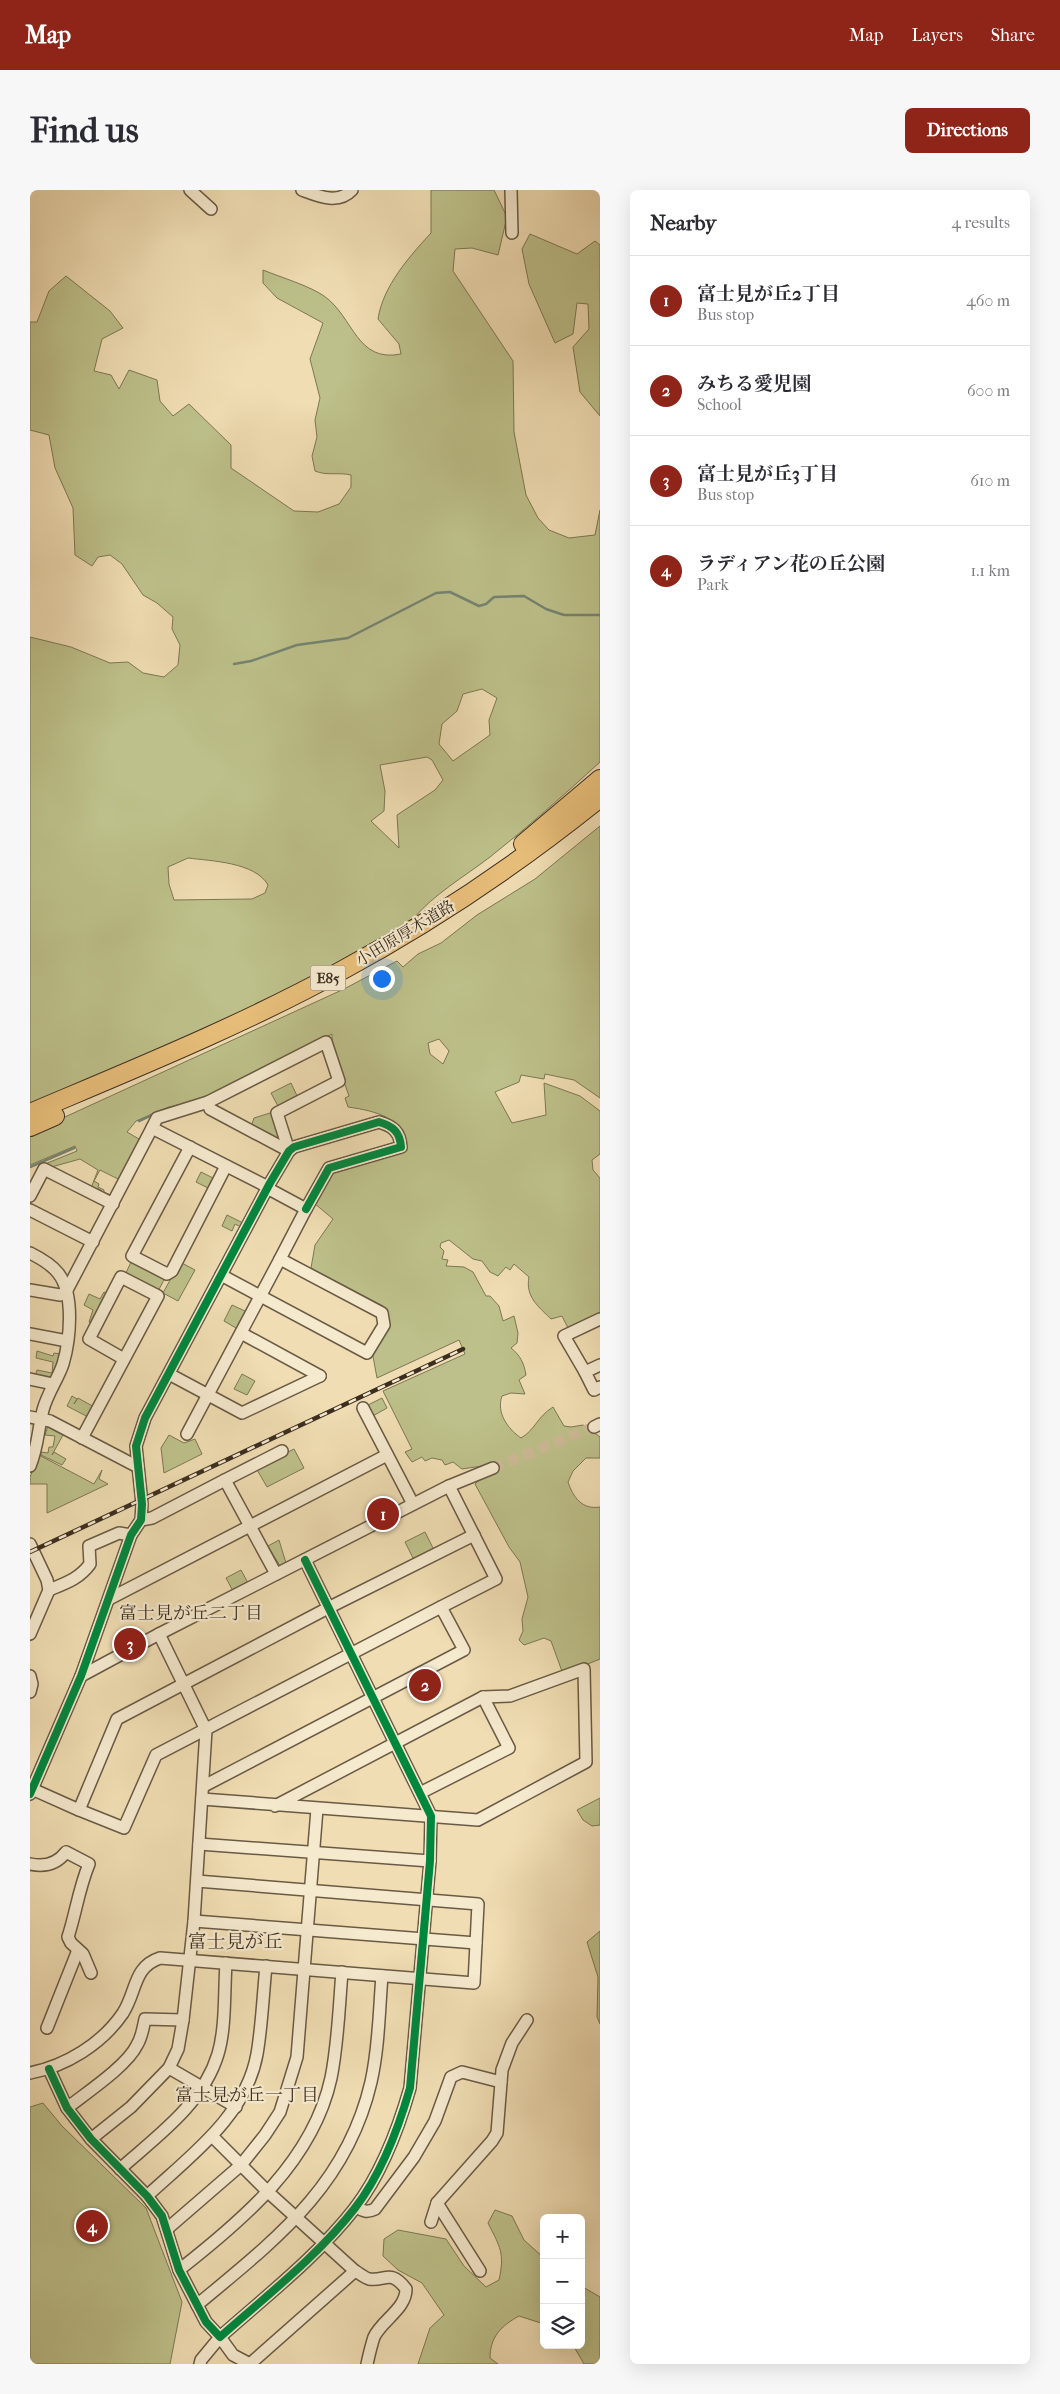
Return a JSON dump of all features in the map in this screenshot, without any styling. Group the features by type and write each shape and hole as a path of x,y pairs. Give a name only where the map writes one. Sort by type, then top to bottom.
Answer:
{"highway":[{"path":"441,914 600,779"},
{"name":"小田原厚木道路","path":"30,1113 217,1032 339,972 441,914 523,858 600,798"},
{"name":"小田原厚木道路","path":"30,1127 202,1052 308,1001 468,908 542,858 600,813"}],"street":[{"path":"190,190 211,209"},
{"path":"302,190 335,199 344,197 352,190"},
{"path":"511,190 512,233"},
{"path":"30,1290 60,1295 66,1292 157,1118 208,1102 326,1042 339,1081 277,1113 289,1151"},
{"path":"208,1102 210,1110 289,1151"},
{"path":"187,1434 329,1168 401,1147 400,1138 392,1126 380,1122 294,1147 289,1151 139,1433 136,1446 142,1504 141,1520 132,1535 81,1676 31,1792 124,1828 156,1755 496,1579 449,1486"},
{"path":"152,1128 269,1186 306,1209"},
{"path":"190,1147 132,1256 167,1274 172,1271 226,1166"},
{"path":"30,1196 44,1169 113,1204"},
{"path":"30,1210 93,1242"},
{"path":"30,1253 59,1274 66,1292 70,1324 62,1364 43,1411 37,1450 30,1466"},
{"path":"221,1276 367,1353 384,1325 382,1313 280,1259"},
{"path":"82,1438 158,1296 121,1277 89,1339 124,1359"},
{"path":"600,1319 564,1336 594,1390 600,1388"},
{"path":"169,1374 242,1413 320,1376 241,1333"},
{"path":"30,1334 67,1341"},
{"path":"585,1372 600,1365"},
{"path":"30,1379 54,1384"},
{"path":"363,1408 413,1504"},
{"path":"30,1417 43,1418 138,1467"},
{"path":"141,1520 152,1518 282,1450"},
{"path":"109,1599 387,1455"},
{"path":"81,1676 413,1504 449,1486 493,1468"},
{"path":"225,1480 276,1574"},
{"path":"49,1590 74,1580 83,1574 90,1564 89,1546 119,1534 132,1535"},
{"path":"79,1810 116,1719 328,1608 474,1535"},
{"path":"30,1544 47,1580 49,1590 30,1634"},
{"path":"200,2364 201,2360 220,2337 326,2243 356,2207 382,2165 401,2121 410,2088 430,1861 431,1816 305,1560"},
{"path":"204,1786 464,1650 441,1607"},
{"path":"91,2139 131,2107 169,2068 178,2048 183,2020 194,1922 206,1730 159,1634"},
{"path":"202,1799 275,1806 478,1820 586,1762 584,1669 510,1696 483,1697 275,1806"},
{"path":"30,1676 32,1684 30,1692"},
{"path":"420,1793 509,1748 483,1697"},
{"path":"167,2229 241,2165 265,2135 280,2112 297,2057 317,1809"},
{"path":"199,1844 430,1861"},
{"path":"30,1864 44,1866 61,1859 66,1852 90,1864 80,1885 75,1915 68,1937 83,1954 91,1973"},
{"path":"30,2073 49,2069 75,2057 105,2034 128,2003 142,1968 148,1962 160,1958 474,1983 478,1904 197,1881"},
{"path":"194,1922 476,1944"},
{"path":"48,2028 78,1950"},
{"path":"120,2169 181,2114 204,2088 217,2055 222,2033 226,1964"},
{"path":"147,2196 212,2136 236,2107 248,2082 257,2055 266,1966"},
{"path":"179,2270 214,2243 268,2192 312,2131 331,2079 342,1972"},
{"path":"197,2305 244,2266 296,2218 323,2188 340,2161 357,2125 371,2082 376,2049 382,1976"},
{"path":"67,2108 126,2060 136,2047 145,2019 183,2020"},
{"path":"430,2222 437,2203 497,2133 502,2070 512,2043 527,2020"},
{"path":"169,2068 236,2107"},
{"path":"49,2069 67,2108 91,2139 147,2196 162,2216 179,2270 197,2305 206,2322 233,2354 250,2364 355,2270"},
{"path":"356,2207 370,2212 374,2209 414,2157 435,2121 450,2077 462,2072 501,2082"},
{"path":"212,2136 268,2192 355,2270 369,2279 388,2276 401,2282 406,2289 406,2295 390,2319 375,2336 367,2364"},
{"path":"437,2203 480,2271"}],"green space":[{"path":"431,190 494,190 507,217 498,255 472,248 455,249 453,271 513,361 514,432 526,495 538,518 549,530 569,538 595,535 600,510 600,762 518,834 440,894 413,919 319,976 30,1108 30,637 71,647 110,663 128,662 143,673 164,677 178,665 180,645 172,629 173,617 157,603 143,595 122,564 110,555 98,557 92,566 75,555 73,508 55,468 49,435 30,430 30,322 37,322 49,291 66,276 110,311 123,328 102,339 94,371 111,375 119,389 129,370 157,380 160,401 173,416 189,404 231,445 231,468 294,511 318,512 339,504 351,487 351,475 315,471 312,456 317,437 315,420 320,398 310,359 323,323 277,298 263,283 263,270 303,285 324,296 334,305 365,345 374,352 386,355 401,354 399,344 378,319 385,295 391,284 414,252 431,233","holes":["482,689 497,698 489,720 490,735 453,761 439,744 442,724 457,711 463,694","427,757 432,760 443,780 435,790 397,815 399,848 371,821 384,811 385,791 380,765","188,858 232,864 243,867 262,877 268,885 265,893 252,899 174,900 169,884 168,867"]},
{"path":"530,234 577,254 595,241 600,245 600,416 580,392 573,347 589,329 588,304 577,303 573,334 555,343 529,284 522,249"},
{"path":"600,826 600,1098 574,1080 545,1074 544,1079 521,1075 519,1082 495,1092 512,1123 546,1115 544,1083 580,1096 600,1111 600,1154 592,1160 593,1170 600,1178 600,1314 568,1328 562,1316 551,1319 538,1306 529,1290 529,1277 514,1264 510,1270 506,1267 498,1276 490,1272 482,1261 473,1259 449,1240 441,1243 440,1247 444,1251 442,1259 448,1260 446,1266 464,1267 473,1272 486,1296 490,1296 499,1306 503,1321 514,1316 518,1333 517,1343 511,1348 521,1360 526,1375 519,1380 525,1394 511,1393 502,1396 502,1414 512,1430 521,1438 553,1407 564,1426 583,1425 600,1437 600,1458 586,1458 573,1471 568,1482 579,1501 588,1506 600,1507 600,1659 563,1674 551,1641 544,1638 524,1645 519,1640 523,1631 522,1619 528,1597 520,1562 509,1547 475,1484 486,1474 482,1466 462,1469 453,1462 445,1465 442,1460 432,1458 425,1461 422,1457 412,1462 405,1452 412,1449 383,1391 465,1354 459,1340 377,1378 372,1351 389,1327 383,1306 311,1268 315,1245 333,1219 314,1203 332,1173 405,1151 401,1131 388,1118 369,1111 348,1107 345,1098 349,1096 332,1048 332,1034 204,1099 169,1107 136,1121 127,1132 139,1139 140,1143 120,1180 100,1170 94,1181 99,1184 98,1187 104,1190 104,1192 113,1196 108,1198 101,1194 102,1191 97,1188 95,1191 91,1188 98,1170 80,1159 48,1168 45,1164 77,1151 75,1146 30,1165 30,1133 344,989 397,961 403,967 418,954 441,943 477,915 535,879","holes":["439,1039 449,1051 443,1064 430,1054 428,1043"]},
{"path":"291,1083 298,1098 279,1108 271,1093"},
{"path":"273,1112 284,1145 251,1127 254,1118"},
{"path":"201,1172 215,1179 210,1189 196,1182"},
{"path":"227,1215 243,1223 241,1227 235,1224 232,1231 222,1226"},
{"path":"132,1260 165,1278 157,1293 125,1275"},
{"path":"180,1262 195,1270 178,1301 163,1293"},
{"path":"104,1292 109,1294 93,1324 89,1322 93,1310 84,1305 89,1294 100,1299"},
{"path":"232,1305 247,1312 240,1326 236,1328 224,1321"},
{"path":"37,1351 53,1356 54,1353 60,1354 54,1377 49,1379 35,1376 37,1370 52,1373 53,1362 36,1358"},
{"path":"242,1374 255,1381 247,1395 234,1389"},
{"path":"72,1396 77,1399 74,1404 78,1398 96,1408 90,1418 67,1406"},
{"path":"382,1398 387,1408 371,1417 366,1406"},
{"path":"48,1426 63,1435 52,1455 54,1452 66,1459 62,1465 41,1455 41,1452 48,1453 49,1447 53,1447 55,1436 45,1435"},
{"path":"169,1435 184,1443 195,1439 202,1454 164,1473 161,1448"},
{"path":"294,1449 304,1468 267,1487 256,1468"},
{"path":"39,1455 94,1484 102,1470 99,1479 108,1484 47,1513 47,1484 30,1484 30,1477"},
{"path":"425,1532 434,1550 414,1560 405,1542"},
{"path":"279,1540 286,1563 280,1566 268,1546"},
{"path":"241,1570 248,1583 233,1591 226,1578"},
{"path":"600,1798 600,1825 592,1826 583,1820 577,1810"},
{"path":"600,1931 600,2024 597,2017 598,1977 587,1942"},
{"path":"43,2103 62,2126 146,2208 182,2302 170,2364 30,2364 30,2107"},
{"path":"495,2210 512,2216 524,2240 540,2254 540,2323 519,2316 502,2328 494,2338 490,2358 498,2364 418,2364 430,2328 444,2315 422,2283 398,2270 383,2256 384,2239 398,2230 446,2239 464,2266 486,2287 499,2280 502,2263 496,2238 488,2223"},
{"path":"585,2288 600,2297 600,2364 584,2364 575,2349 585,2349"}],"waterway":[{"path":"234,664 251,661 297,645 348,638 436,593 450,592 479,606 486,604 494,597 524,596 546,609 564,615 600,615"},
{"path":"161,1111 169,1108"},
{"path":"139,1121 154,1114"},
{"path":"30,1167 74,1148"}],"tunnel":[{"path":"493,1468 594,1427"}],"railway":[{"path":"30,1552 463,1349"}],"cycle path":[{"path":"30,1794 81,1676 131,1535 141,1520 142,1504 136,1446 145,1418 270,1183 289,1151 294,1147 379,1122 395,1130 401,1147 329,1168 306,1209"},
{"path":"49,2069 67,2108 91,2139 147,2196 162,2216 179,2270 206,2322 220,2337 308,2260 355,2208 365,2195 381,2166 400,2120 410,2088 430,1861 431,1816 305,1560"}],"place":[{"name":"富士見が丘2丁目","path":"383,1514"},
{"name":"富士見が丘3丁目","path":"130,1644"},
{"name":"みちる愛児園","path":"425,1685"},
{"name":"ラディアン花の丘公園","path":"92,2226"}],"district":[{"name":"富士見が丘二丁目","path":"191,1613"},
{"name":"富士見が丘","path":"235,1942"},
{"name":"富士見が丘一丁目","path":"247,2095"}]}
